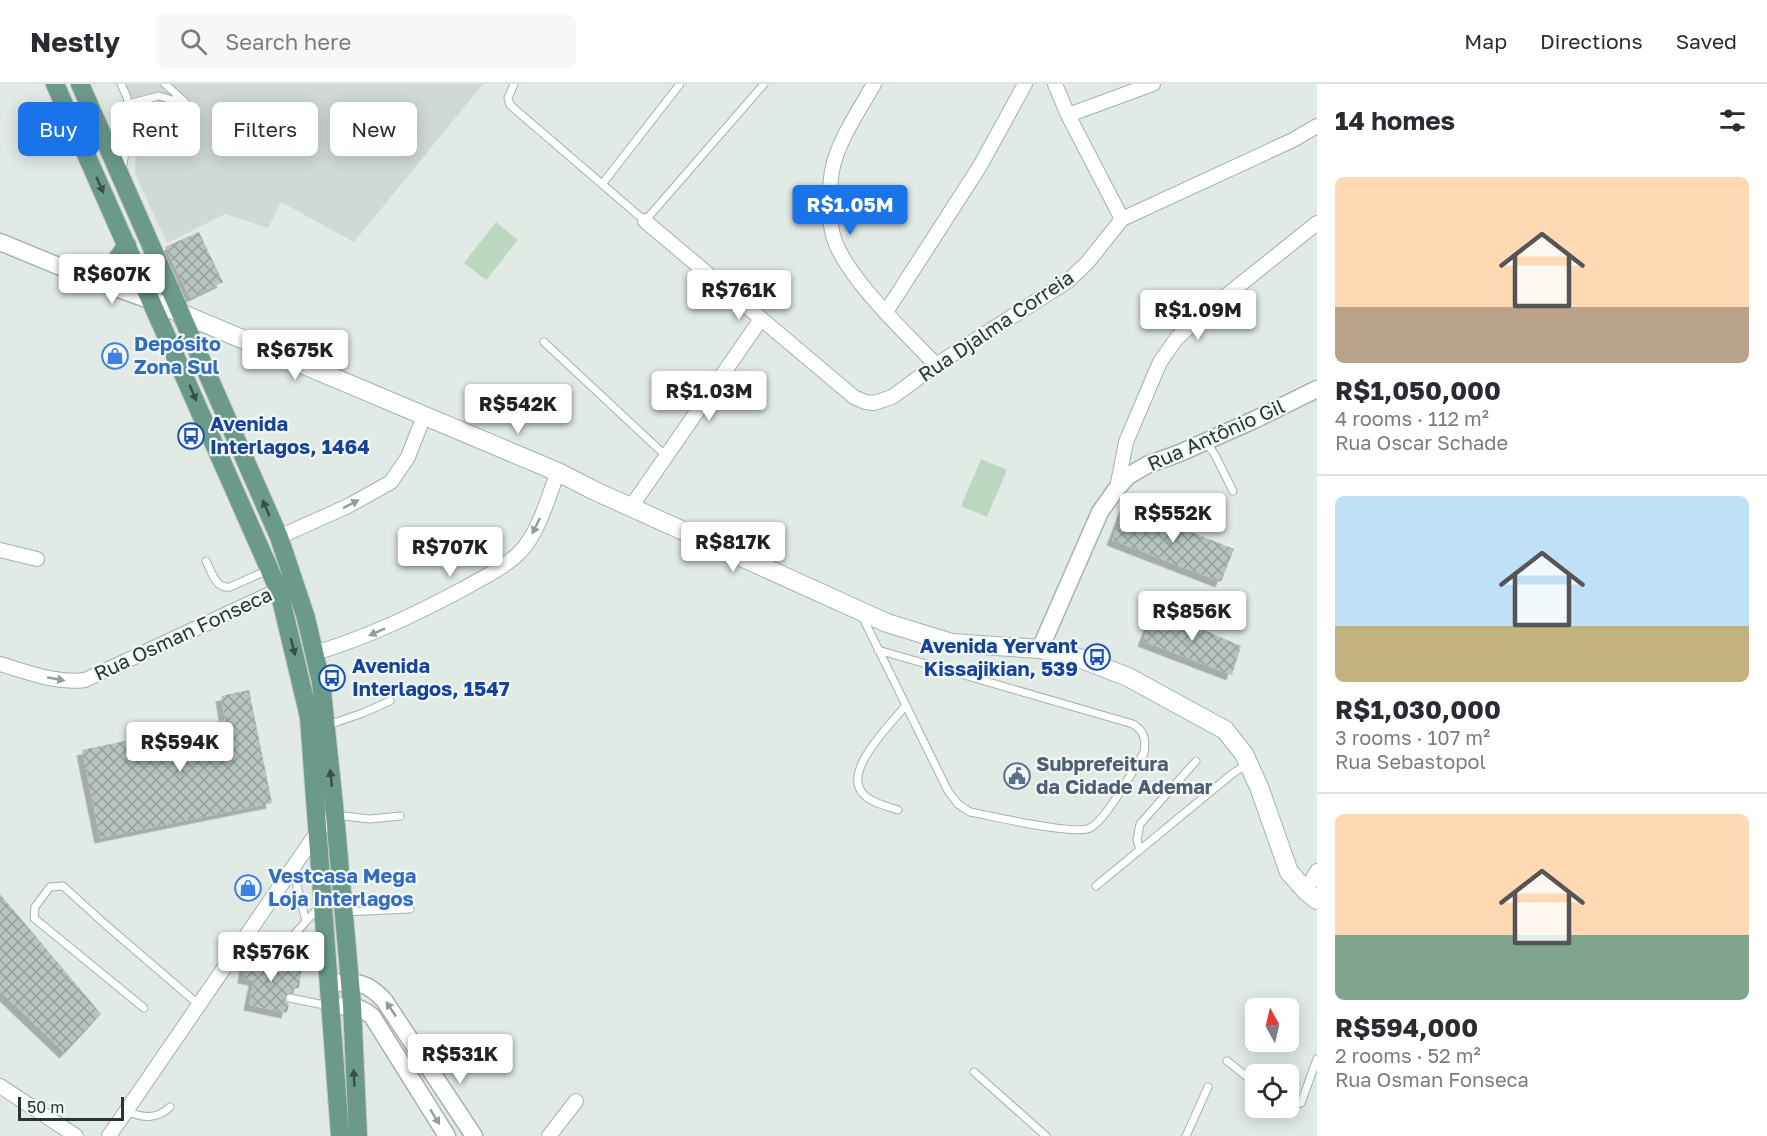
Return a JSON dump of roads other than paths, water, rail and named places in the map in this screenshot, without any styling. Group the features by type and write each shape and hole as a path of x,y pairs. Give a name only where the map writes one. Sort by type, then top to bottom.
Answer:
{"main road":[{"path":"80,84 279,537 295,582 315,653 326,726 344,912 352,1005 358,1136"},
{"path":"57,89 279,591 309,717 340,1136"},
{"path":"85,277 112,266 127,245"},
{"path":"152,301 558,471 631,507 887,623 952,643 1041,649 1079,658 1128,677 1225,730 1249,764 1289,872 1311,895"}],"street":[{"path":"874,84 846,135 832,170 830,207 833,236 847,266 936,365"},
{"path":"886,312 980,166 1025,84"},
{"path":"1055,84 1068,115 1122,219"},
{"path":"1068,115 1145,86"},
{"name":"Rua Djalma Correia","path":"761,319 854,397 865,402 882,401 1068,281 1087,263 1122,219 1293,140 1317,126"},
{"path":"631,507 761,319 645,221"},
{"path":"1117,488 1126,442 1160,362 1177,338 1202,315 1317,223"},
{"path":"0,242 85,277 152,301"},
{"name":"Rua Antônio Gil","path":"1041,649 1100,512 1128,476 1147,465 1206,442 1317,389"},
{"path":"279,537 348,506 391,482 408,457 424,416"},
{"path":"315,653 362,638 417,613 484,578 507,562 520,552 528,541 558,471"},
{"path":"0,550 37,560"},
{"name":"Rua Osman Fonseca","path":"0,664 57,680 85,680 295,582"},
{"path":"109,1136 318,831 335,815"},
{"path":"1311,895 1317,871"},
{"path":"330,983 350,982 371,986 384,1000 474,1136"},
{"path":"331,1007 352,1005 365,1011 378,1024 447,1136"},
{"path":"0,1086 76,1136"},
{"path":"549,1136 576,1101"}],"lane":[{"path":"57,89 80,84"},
{"path":"121,84 128,102"},
{"path":"165,84 184,102"},
{"path":"514,84 508,98 510,105 645,221 764,84"},
{"path":"603,183 680,84"},
{"path":"136,102 159,96 179,102"},
{"path":"121,178 125,156"},
{"path":"544,342 666,456"},
{"path":"1206,442 1233,491"},
{"path":"206,561 219,586 223,588 269,569"},
{"path":"860,611 879,650 948,791 958,804 970,812 1071,830 1089,829 1101,820 1144,753 1145,741 1142,731 1133,724 879,650"},
{"path":"326,726 390,701"},
{"path":"898,810 878,804 861,792 858,781 861,762 906,705"},
{"path":"1140,850 1137,840 1140,824 1196,761"},
{"path":"1096,886 1232,774 1249,764"},
{"path":"335,815 370,819 400,816"},
{"path":"292,868 306,921"},
{"path":"144,1008 34,918 35,908 50,887 63,886 198,1004"},
{"path":"285,963 292,937 324,902"},
{"path":"344,912 410,909"},
{"path":"290,998 331,1007"},
{"path":"1299,1103 1317,1059"},
{"path":"1227,1061 1245,1075"},
{"path":"974,1072 1046,1136"},
{"path":"1186,1136 1208,1087"},
{"path":"126,1110 140,1117 155,1117 163,1114 170,1107"}],"place":[{"name":"Depósito Zona Sul","path":"115,356"},
{"name":"Avenida Interlagos, 1464","path":"191,436"},
{"name":"Avenida Yervant Kissajikian, 539","path":"1097,657"},
{"name":"Avenida Interlagos, 1547","path":"332,678"},
{"name":"Subprefeitura da Cidade Ademar","path":"1017,776"},
{"name":"Vestcasa Mega Loja Interlagos","path":"248,888"}]}
